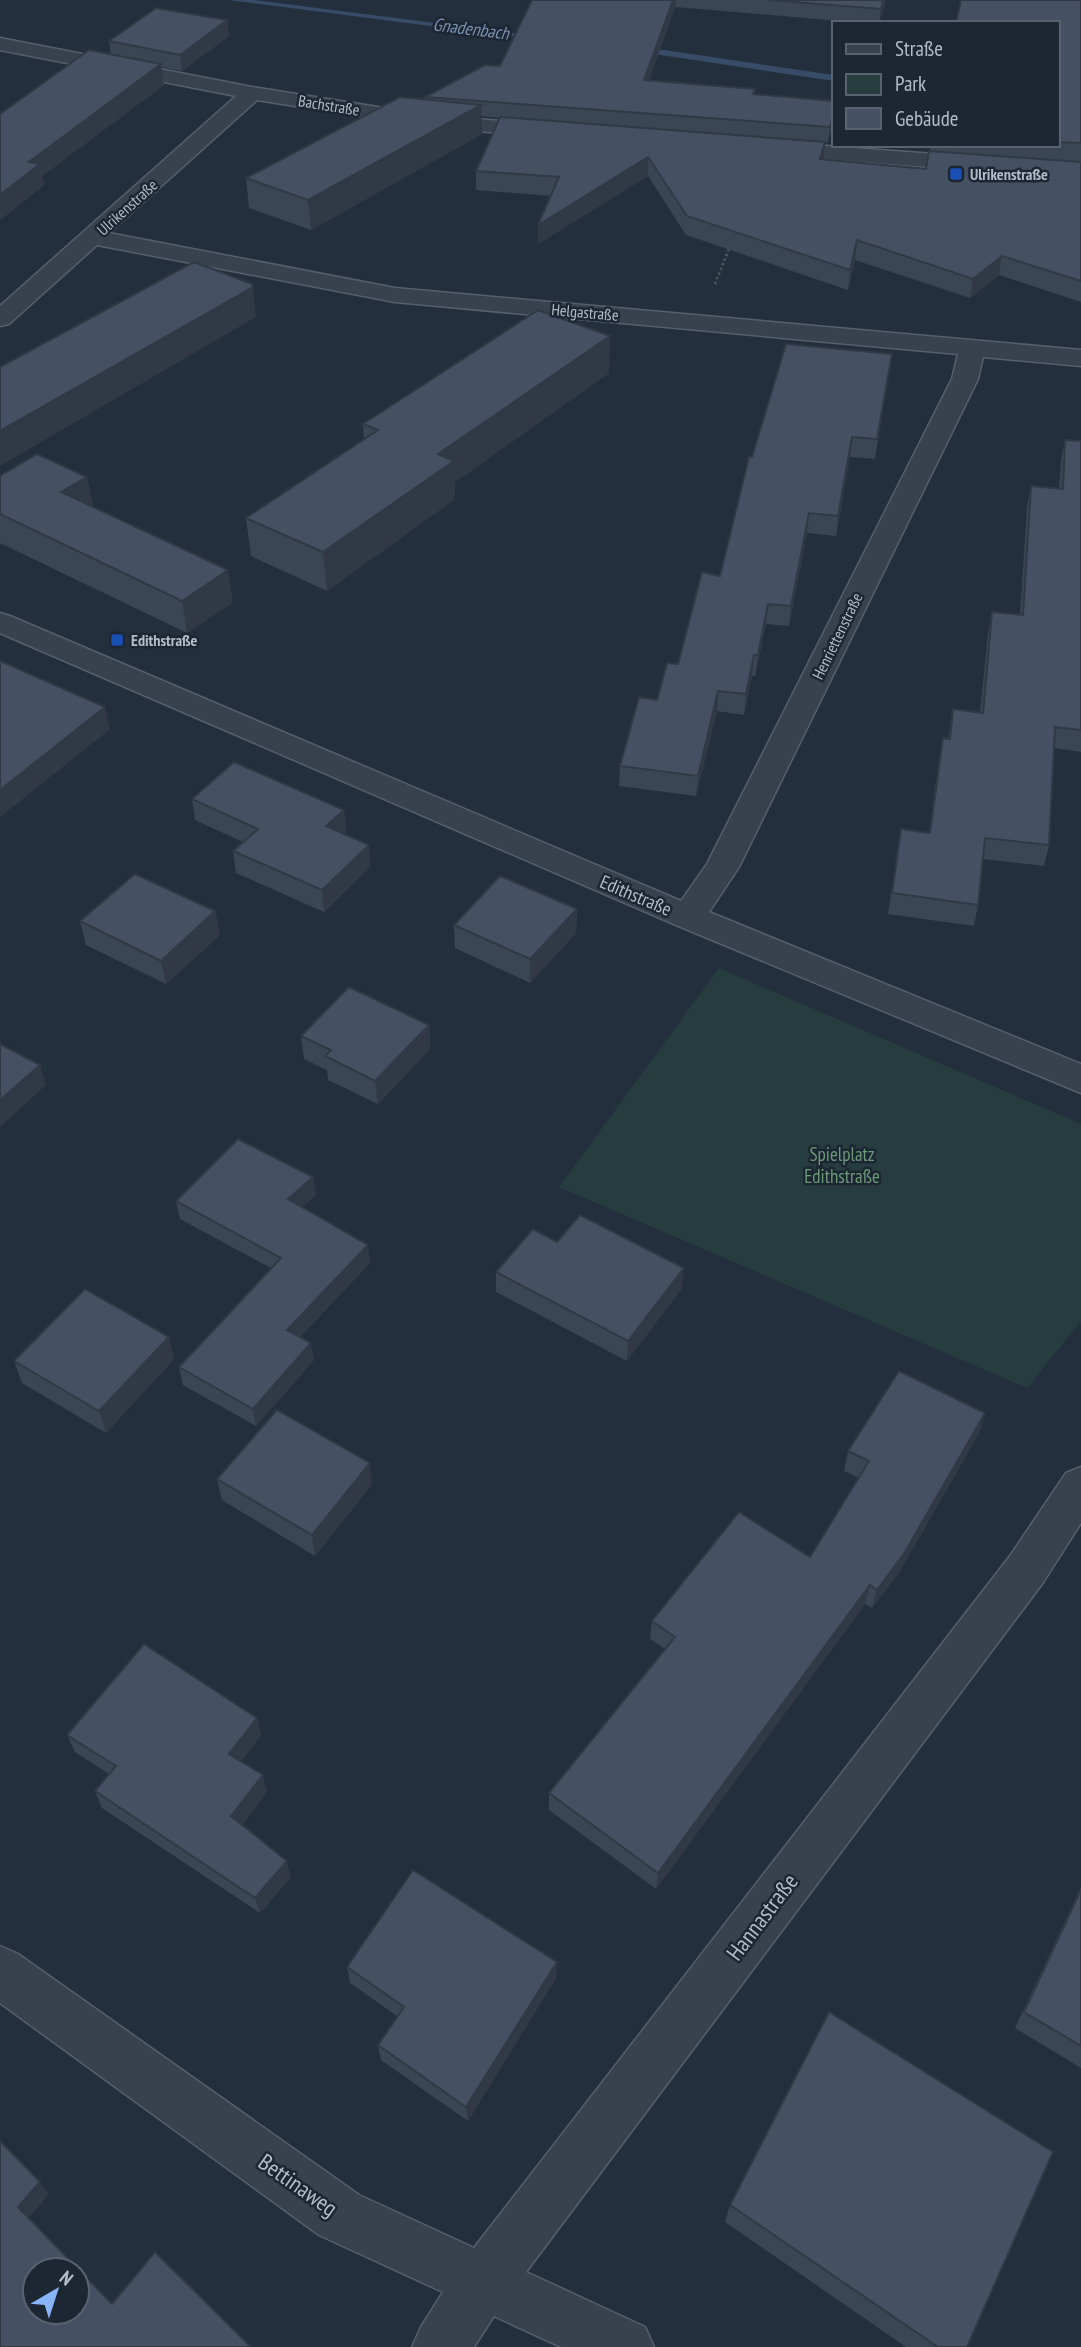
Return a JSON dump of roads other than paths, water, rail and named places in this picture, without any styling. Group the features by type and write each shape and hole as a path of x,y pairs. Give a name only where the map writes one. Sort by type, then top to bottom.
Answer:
{"street":[{"name":"Bachstraße","path":"0,44 252,93 428,121 565,132"},
{"name":"Ulrikenstraße","path":"0,319 252,93"},
{"path":"756,147 1081,172"},
{"name":"Helgastraße","path":"93,237 395,295 1081,358"},
{"name":"Henriettenstraße","path":"688,917 735,842 965,379 972,348"},
{"name":"Edithstraße","path":"0,622 688,917 1081,1079"},
{"name":"Hannastraße","path":"441,2347 482,2284 1026,1570 1081,1486"},
{"name":"Bettinaweg","path":"0,1972 339,2215 482,2284 625,2347"}],"waterway":[{"name":"Gnadenbach","path":"232,0 540,37"},
{"name":"Gnadenbach","path":"637,49 832,78"}],"place":[{"name":"Ulrikenstraße","path":"956,174"},
{"name":"Edithstraße","path":"117,640"}],"park label":[{"name":"Spielplatz Edithstraße","path":"842,1165"}]}
